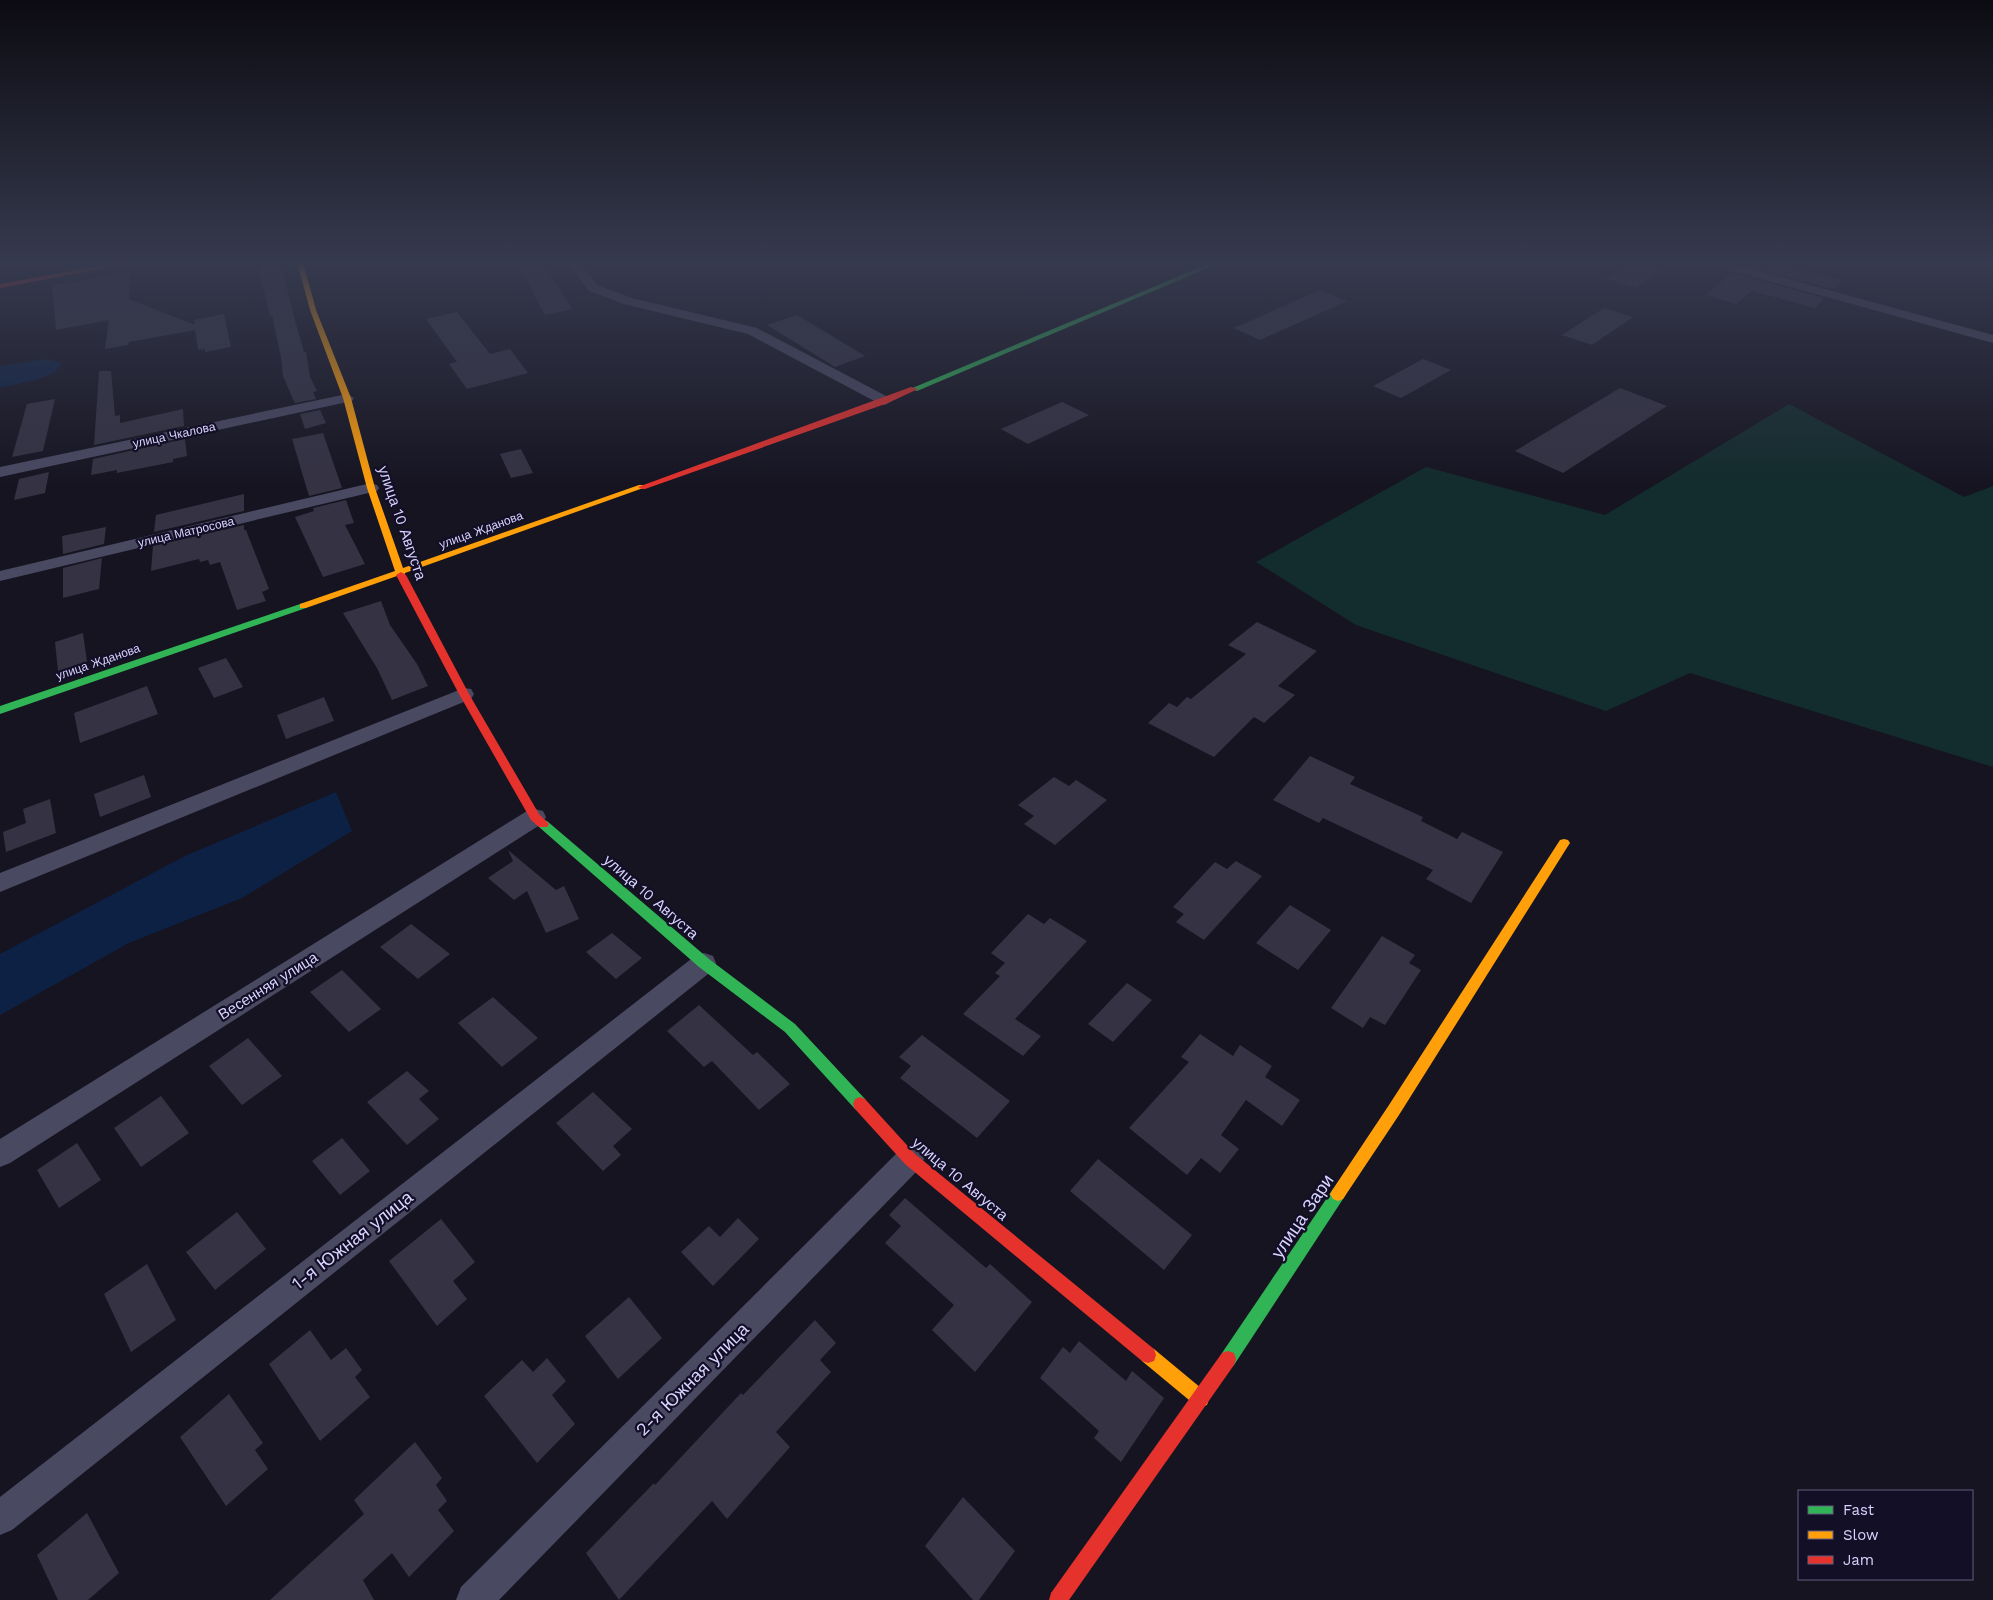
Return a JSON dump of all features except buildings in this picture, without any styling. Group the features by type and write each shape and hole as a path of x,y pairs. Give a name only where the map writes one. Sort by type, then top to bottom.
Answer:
{"street":[{"name":"улица 10 Августа","path":"323,337 347,398 371,488 400,573 464,694 536,817 704,963 790,1028 910,1159 1201,1399"},
{"path":"763,337 885,401"},
{"name":"улица Жданова","path":"0,710 400,573 885,401 1039,337"},
{"name":"улица Чкалова","path":"0,472 347,398"},
{"name":"улица Матросова","path":"0,576 371,488"},
{"path":"0,883 464,694"},
{"name":"Весенняя улица","path":"0,1154 536,817"},
{"name":"улица Зари","path":"1058,1600 1201,1399 1394,1110 1564,843"},
{"name":"1-я Южная улица","path":"0,1518 704,963"},
{"name":"2-я Южная улица","path":"474,1600 910,1159"}],"green space":[{"path":"1789,404 1964,497 1993,486 1993,767 1690,673 1606,711 1356,625 1256,562 1426,467 1605,515"}],"water":[{"path":"47,359 62,363 54,373 36,380 0,388 0,366"},
{"path":"336,792 352,831 242,898 129,943 0,1015 0,954 185,856"}],"traffic: fast":[{"path":"914,389 1040,337"},
{"path":"0,710 303,606"},
{"path":"543,824 704,963 790,1028 860,1104"},
{"path":"1228,1359 1338,1194"}],"traffic: slow":[{"path":"323,337 347,398 371,488 401,575"},
{"path":"303,606 642,487"},
{"path":"1338,1194 1394,1110 1564,843"},
{"path":"1148,1355 1201,1399"}],"traffic: jam":[{"path":"642,487 914,389"},
{"path":"401,575 464,694 535,817 543,824"},
{"path":"860,1104 910,1159 1148,1355"},
{"path":"1058,1600 1228,1359"}]}
